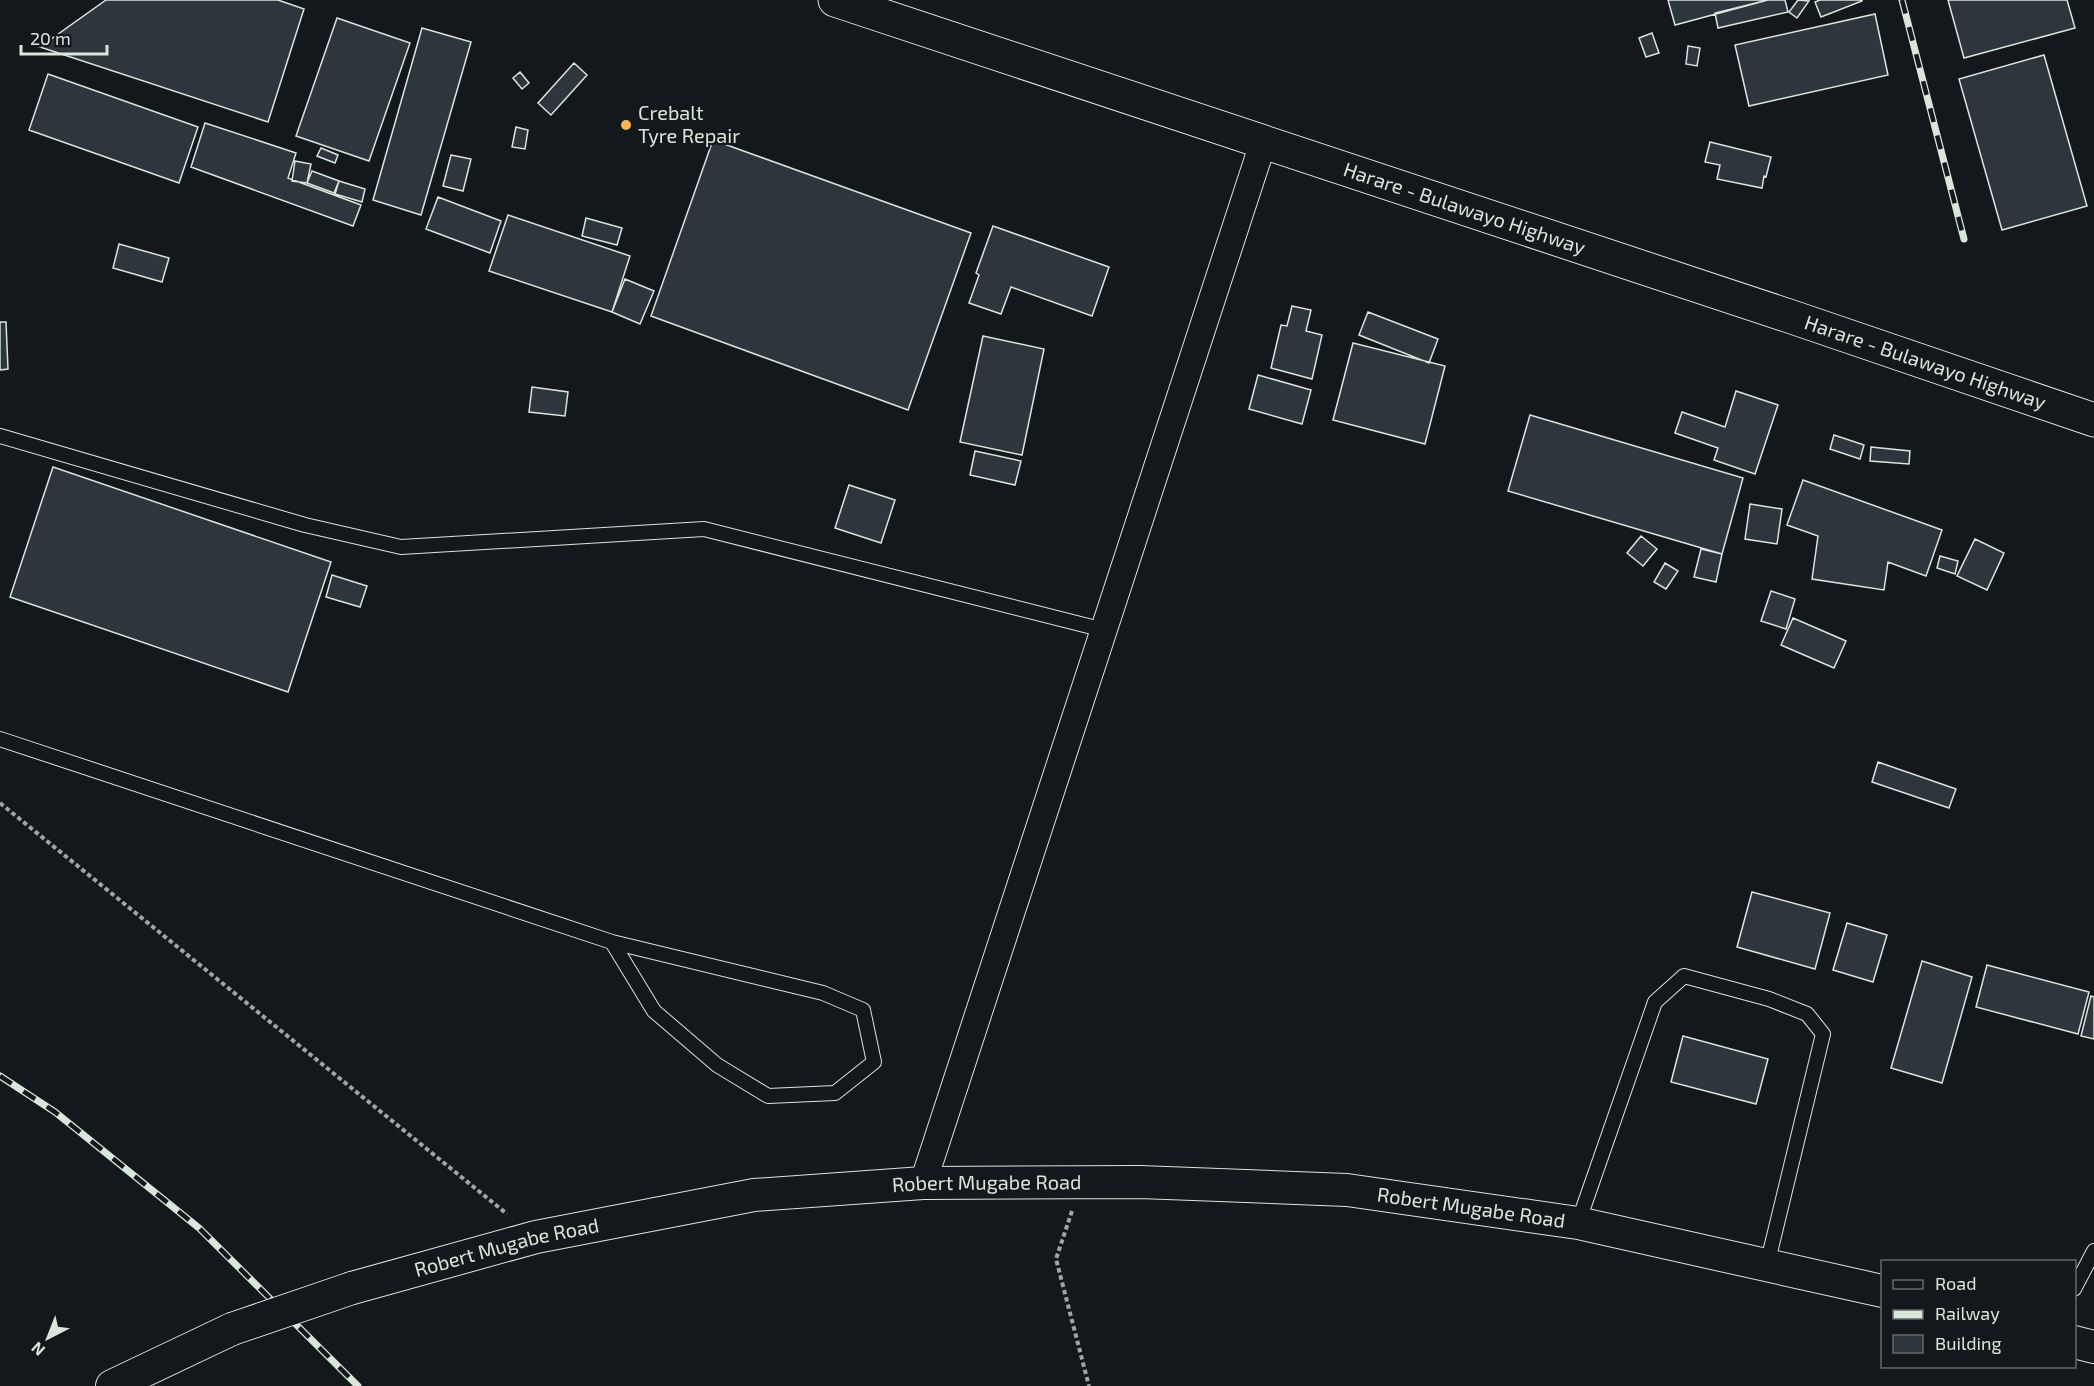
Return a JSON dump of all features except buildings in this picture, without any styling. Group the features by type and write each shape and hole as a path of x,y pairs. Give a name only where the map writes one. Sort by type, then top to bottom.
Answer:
{"highway":[{"name":"Harare - Bulawayo Highway","path":"835,0 1778,312 2094,420"}],"street":[{"path":"923,1183 1263,143"},
{"name":"Robert Mugabe Road","path":"112,1386 232,1329 352,1288 536,1237 754,1195 923,1183 1140,1182 1347,1190 1578,1223 1881,1291"},
{"path":"2076,1342 2094,1347"}],"lane":[{"path":"0,436 305,525 401,547 704,529 1104,630"},
{"path":"0,740 612,942 823,993 863,1010 874,1062 835,1093 768,1096 717,1065 654,1011 612,942"},
{"path":"1578,1223 1655,1002 1684,976 1779,1002 1807,1014 1823,1034 1767,1265"},
{"path":"2076,1285 2094,1251"}],"path":[{"path":"0,803 536,1237"},
{"path":"1081,1182 1056,1259 1089,1386"}],"railway":[{"path":"1902,0 1964,239"},
{"path":"0,1076 55,1112 199,1228 358,1386"}],"place":[{"name":"Crebalt Tyre Repair","path":"626,125"}]}
